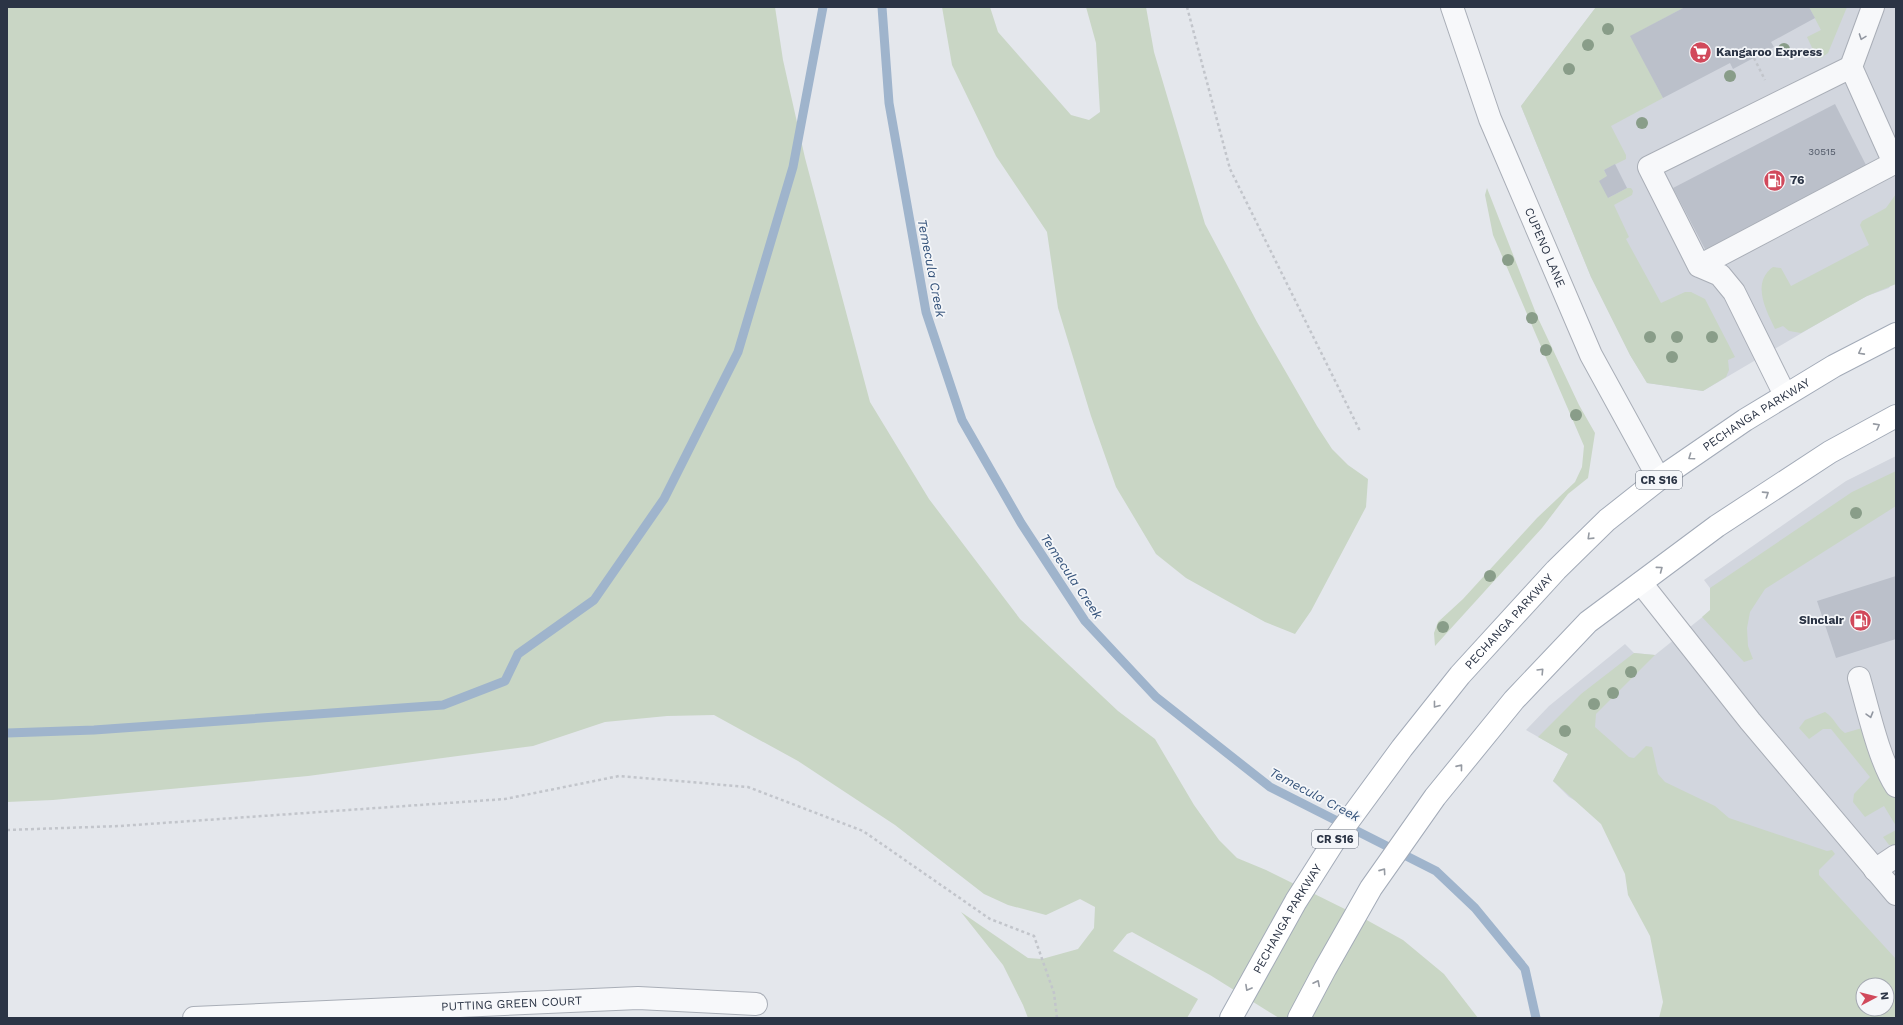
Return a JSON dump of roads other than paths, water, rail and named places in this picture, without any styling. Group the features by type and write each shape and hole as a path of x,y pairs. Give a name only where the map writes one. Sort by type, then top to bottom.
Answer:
{"main road":[{"name":"PECHANGA PARKWAY","path":"1232,1018 1296,901 1336,838 1402,748 1460,675 1556,570 1607,520 1659,479 1745,420 1785,395 1834,366 1896,334"},
{"path":"1299,1018 1371,888 1435,797 1514,700 1588,622 1717,526 1830,452 1896,416"}],"street":[{"name":"CUPENO LANE","path":"1452,7 1490,119 1590,355 1659,479"},
{"path":"1785,395 1734,292 1720,276 1699,266 1649,167 1851,67 1873,7"},
{"path":"1699,266 1894,163 1851,67"},
{"path":"1641,583 1750,721 1896,894"},
{"path":"1859,678 1874,730 1886,764 1896,786"},
{"path":"1875,870 1896,856"},
{"name":"PUTTING GREEN COURT","path":"194,1018 638,998 756,1004"}],"waterway":[{"path":"7,733 94,730 443,705 505,681 518,654 594,600 664,499 738,352 793,167 823,7"},
{"name":"Temecula Creek","path":"882,7 889,103 926,312 962,420 1021,523 1085,621 1156,697 1270,787 1436,871 1475,908 1525,969 1536,1018"}],"place":[{"name":"Kangaroo Express","path":"1701,52"},
{"name":"76","path":"1774,180"},
{"name":"Sinclair","path":"1860,620"}]}
